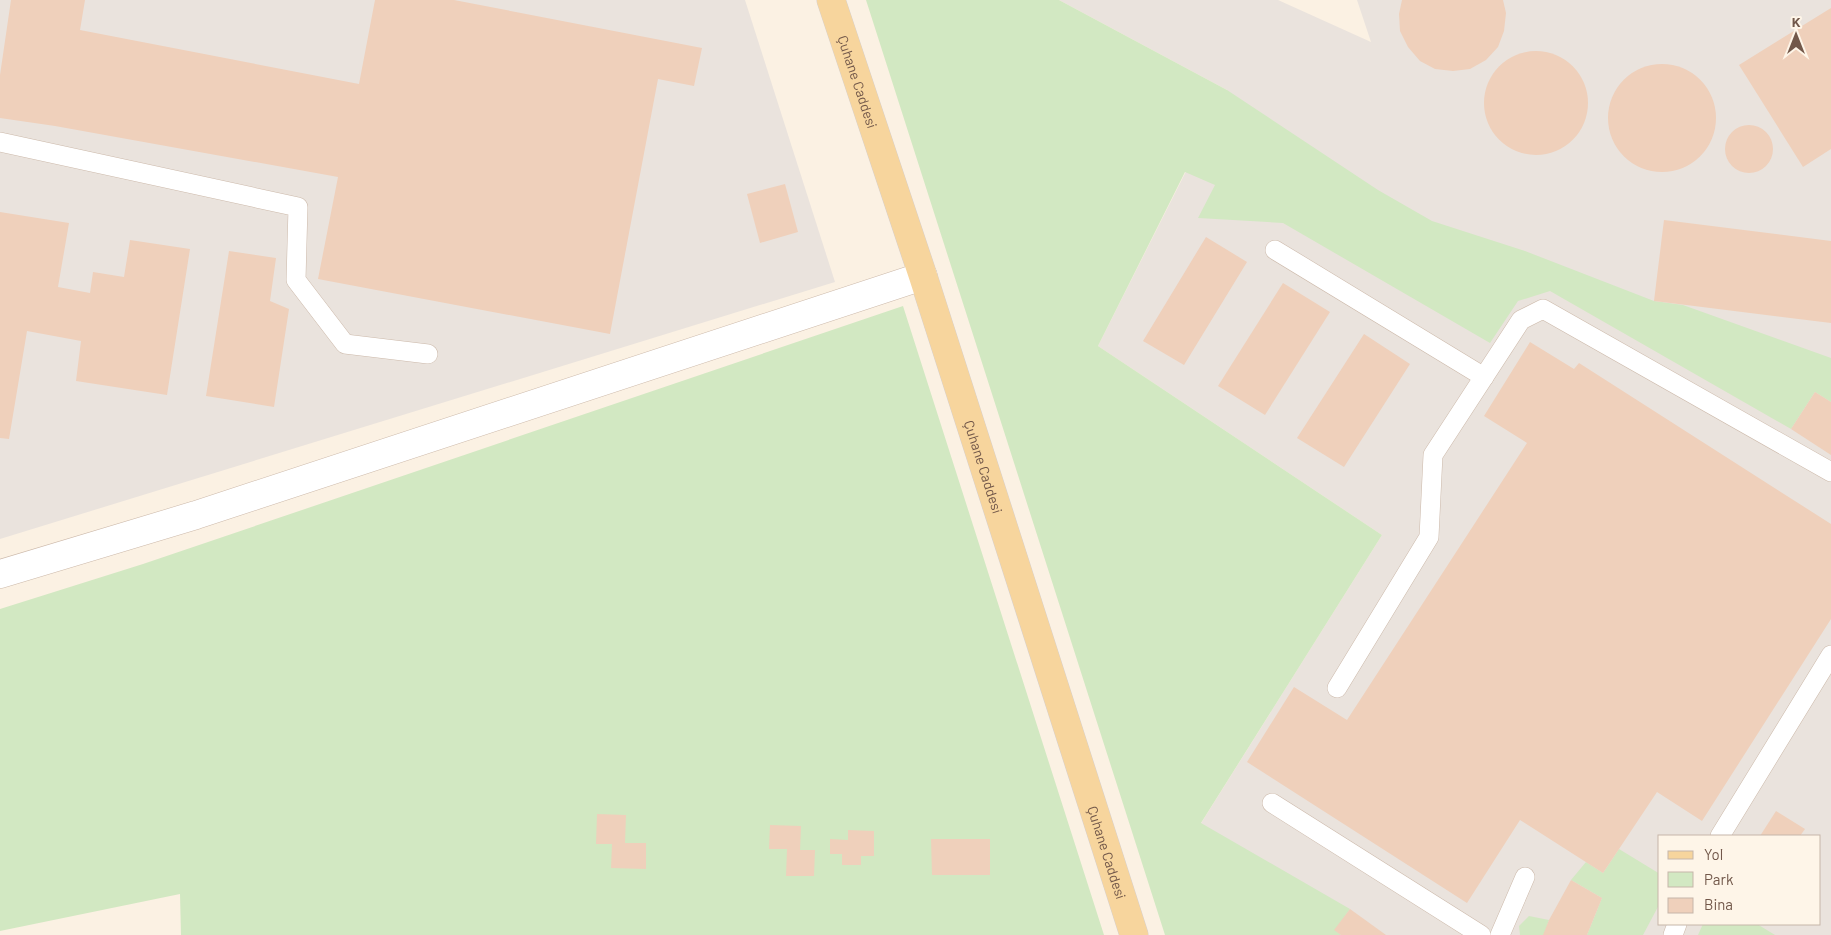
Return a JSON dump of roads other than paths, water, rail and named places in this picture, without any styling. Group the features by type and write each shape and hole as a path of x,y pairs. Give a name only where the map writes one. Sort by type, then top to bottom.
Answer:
{"main road":[{"name":"Çuhane Caddesi","path":"831,0 923,276 1134,935"}],"street":[{"path":"0,574 206,512 923,276"}],"lane":[{"path":"0,142 298,207 296,280 345,344 428,354"},
{"path":"1275,250 1484,377"},
{"path":"1337,688 1429,537 1433,455 1521,320 1543,309 1831,472"},
{"path":"1721,835 1831,655"},
{"path":"1272,803 1481,935"},
{"path":"1500,935 1525,877"}]}
